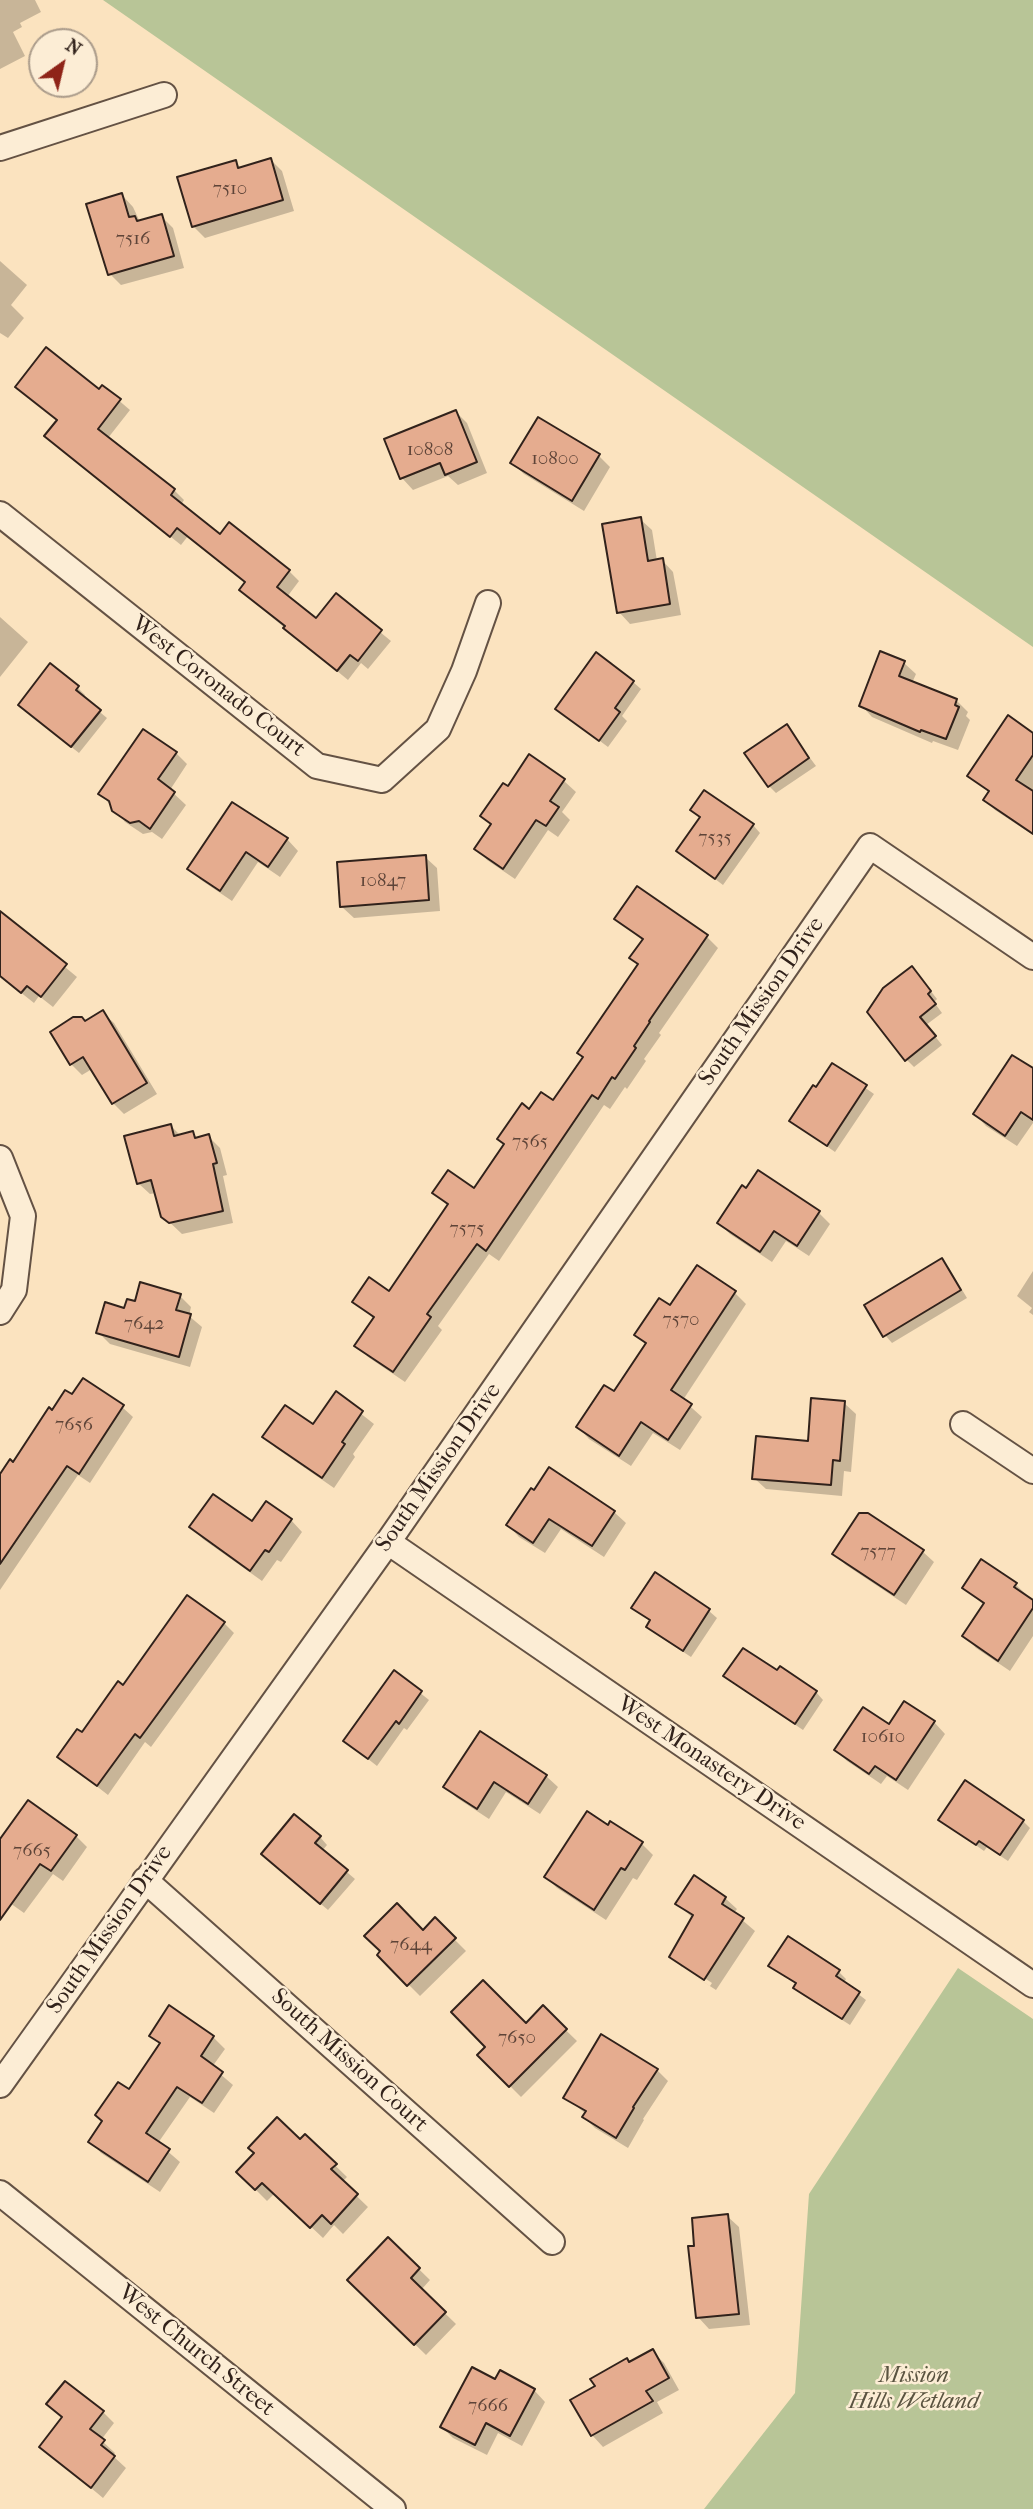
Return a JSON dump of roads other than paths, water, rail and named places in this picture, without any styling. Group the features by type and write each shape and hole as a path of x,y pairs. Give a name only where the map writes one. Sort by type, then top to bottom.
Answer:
{"street":[{"path":"0,148 164,95"},
{"name":"West Coronado Court","path":"0,514 317,766 382,780 438,729 464,671 488,603"},
{"name":"South Mission Drive","path":"0,2085 388,1542 870,846 1033,957"},
{"path":"0,1158 23,1216 14,1290 0,1312"},
{"path":"963,1424 1033,1471"},
{"name":"West Monastery Drive","path":"388,1542 1033,1985"},
{"name":"South Mission Court","path":"145,1880 552,2242"},
{"name":"West Church Street","path":"0,2193 393,2509"}],"park label":[{"name":"Mission Hills Wetland","path":"914,2389"}]}
